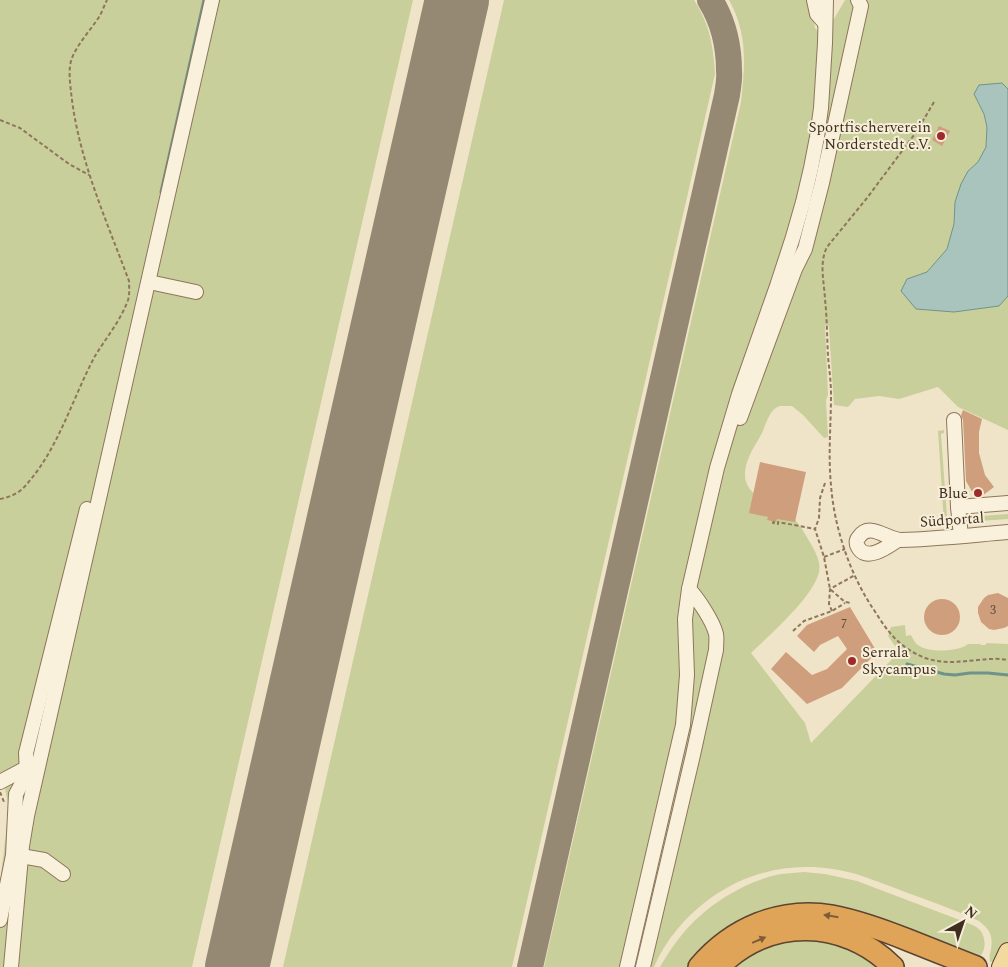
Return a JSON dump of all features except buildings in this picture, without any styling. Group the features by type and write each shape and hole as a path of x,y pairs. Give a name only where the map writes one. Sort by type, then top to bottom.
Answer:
{"highway":[{"path":"699,967 710,954 746,928 771,919 795,914 806,914 830,916 860,922 976,967"},
{"path":"719,967 733,954 756,940 788,931 807,929 835,932 868,939 936,967"},
{"path":"835,932 866,947 893,967"}],"main road":[{"path":"1001,967 1008,952"}],"street":[{"path":"10,967 27,816 30,769 103,482 140,304 149,282 212,0"},
{"path":"814,0 817,14 825,23"},
{"path":"627,967 683,725 687,675 685,619 713,482 738,394 777,286 803,202 814,152 820,118 826,0"},
{"path":"713,482 719,478 795,269 805,248 822,182 861,6 858,0"},
{"path":"149,282 196,292"},
{"path":"954,420 961,536"},
{"path":"958,507 1008,503"},
{"name":"Südportal","path":"898,540 1008,532"},
{"path":"643,967 716,650 714,630 690,589"},
{"path":"0,782 30,769"},
{"path":"0,920 13,855 16,794 30,769"},
{"path":"21,856 44,860 63,874"}],"path":[{"path":"0,499 10,497 25,486 51,450 96,356 128,300 130,292 129,281 89,175 80,142 70,81 71,60 78,45 100,16 107,0"},
{"path":"934,102 917,131 867,198 827,246 824,254 831,395 831,485 834,509 845,550 863,593 889,632 904,646 914,653 933,661 1008,660"},
{"path":"0,120 20,128 68,164 89,175"},
{"path":"825,483 820,498 819,518 815,529 824,557 830,589 829,604 832,611"},
{"path":"774,521 773,523 778,524 778,522 815,529"},
{"path":"824,557 850,548"},
{"path":"830,589 855,575"},
{"path":"830,589 845,602 852,603"},
{"path":"793,631 804,621 832,611 845,602"}],"green space":[{"path":"0,0 209,0 37,756 0,780"},
{"path":"216,0 413,0 192,967 13,967 25,847 187,125 194,113 205,67 204,54"},
{"path":"504,0 694,0 704,18 710,36 715,74 512,967 283,967"},
{"path":"729,0 811,0 815,28 820,34 820,39 817,39 817,43 820,43 808,167 713,468 706,480 695,531 680,725 621,967 544,967 741,102 744,50 739,25"},
{"path":"845,0 1008,0 1008,89 1002,83 974,94 984,114 987,127 986,147 978,162 968,171 955,202 954,224 947,249 927,272 907,279 916,309 954,312 998,306 1008,296 1008,430 958,407 938,387 899,399 879,396 855,399 848,407 834,405 829,326 825,325 828,437 824,438 792,406 780,406 773,410 768,418 750,454 745,470 749,488 755,495 791,516 800,525 819,561 819,572 809,592 800,603 780,626 751,653 805,723 811,743 899,652 888,636 891,627 905,625 906,636 911,635 917,644 929,649 951,650 968,644 1008,644 1008,941 995,961 990,962 991,936 986,927 979,921 859,875 839,870 799,867 761,873 725,889 708,900 684,922 670,939 654,967 645,967 721,636 695,591 720,469 796,237 831,24"},
{"path":"944,430 944,433 941,434 947,517 954,517 954,523 944,523 938,431"},
{"path":"967,510 968,517 1008,514 1008,519 965,522 964,511"},
{"path":"693,597 714,635 642,967 632,967 686,726 690,618"},
{"path":"28,773 7,967 0,967 0,884 9,806 5,790 6,785"},
{"path":"804,872 825,874 857,881 973,925 980,930 984,937 984,950 977,959 846,911 689,967 660,967 686,930 718,901 745,886 763,879 781,874"},
{"path":"793,938 828,939 886,967 731,967 760,948"}],"water":[{"path":"1002,83 1008,89 1008,296 999,306 954,312 916,309 901,291 907,279 927,272 947,249 954,224 955,202 961,184 968,171 978,162 986,147 987,127 984,114 974,94 979,85"}],"waterway":[{"path":"161,192 204,0"},
{"path":"907,664 944,674 988,673 1008,675"}],"taxiway":[{"path":"448,39 465,0"},
{"path":"530,967 727,95 729,62 726,44 722,25 710,0"}],"runway":[{"path":"237,967 457,0"}],"place":[{"name":"Sportfischerverein Norderstedt e.V.","path":"941,136"},
{"name":"Blue","path":"978,493"},
{"name":"Serrala Skycampus","path":"852,661"}]}
